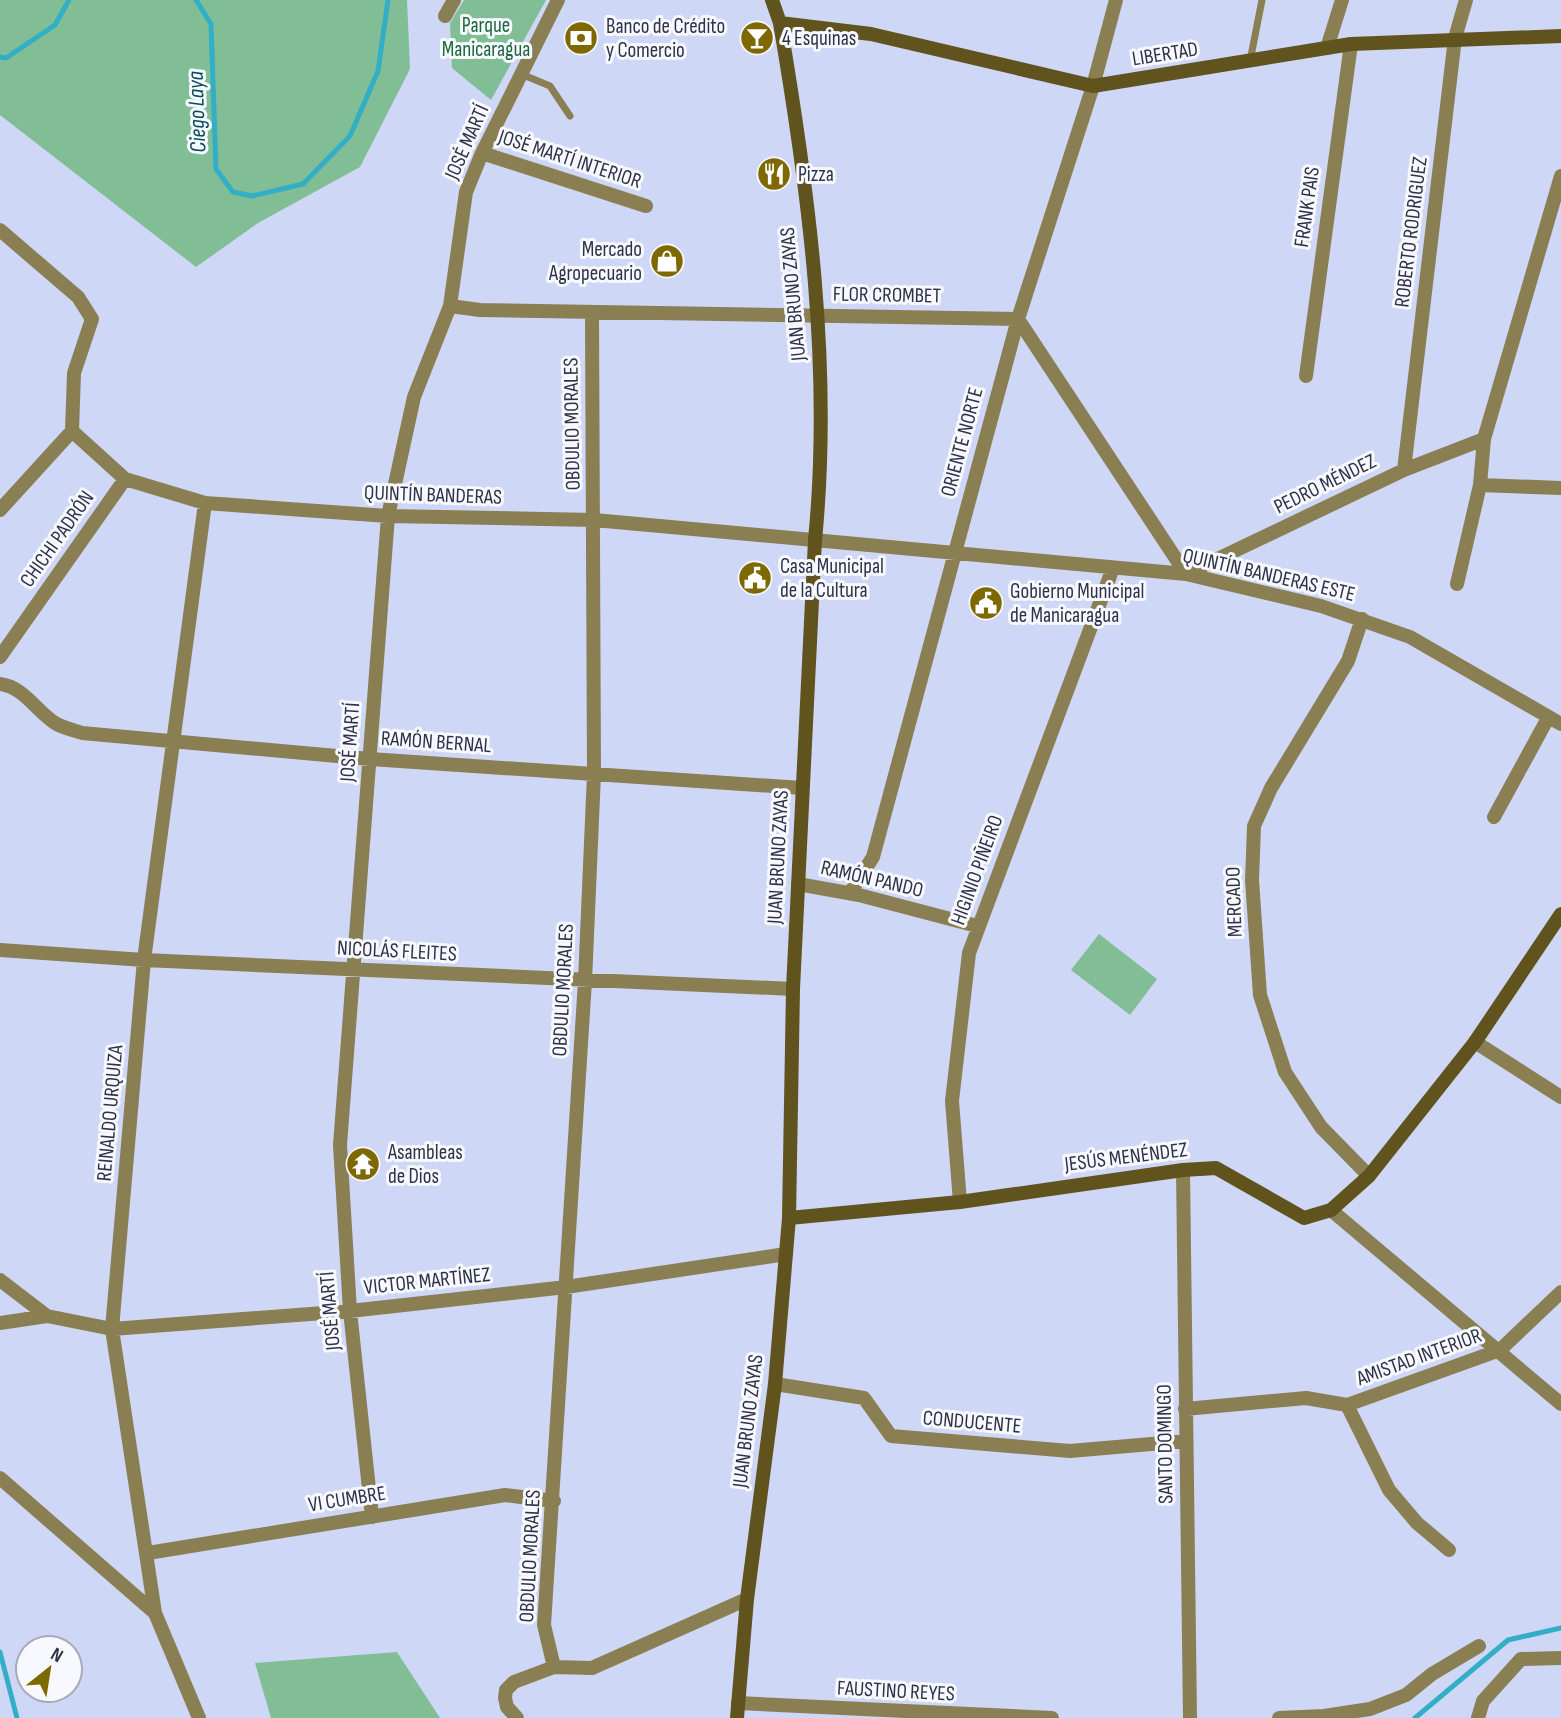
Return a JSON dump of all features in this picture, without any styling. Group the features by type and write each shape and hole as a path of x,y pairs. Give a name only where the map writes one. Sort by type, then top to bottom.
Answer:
{"street":[{"path":"445,16 454,0"},
{"name":"JOSÉ MARTÍ","path":"372,1517 350,1311 340,1145 388,516 414,397 450,306 467,191 482,153 558,0"},
{"name":"JUAN BRUNO ZAYAS","path":"737,1711 747,1599 775,1384 789,1219 793,989 815,540 821,481 816,314 798,130 780,23 772,0"},
{"name":"ORIENTE NORTE","path":"850,893 873,857 1018,319 1093,86 1116,0"},
{"path":"1327,48 1342,0"},
{"name":"ROBERTO RODRIGUEZ","path":"1404,470 1455,38 1466,0"},
{"name":"LIBERTAD","path":"780,23 871,34 1093,86 1351,44 1561,36"},
{"name":"FRANK PAIS","path":"1306,376 1351,44"},
{"name":"JOSÉ MARTÍ INTERIOR","path":"482,153 646,206"},
{"path":"1457,584 1480,485 1484,439 1561,176"},
{"path":"0,230 78,297 92,319 74,373 72,431 0,510"},
{"name":"FLOR CROMBET","path":"450,306 480,310 592,313 816,314 1018,319"},
{"name":"OBDULIO MORALES","path":"554,1667 544,1625 554,1501 585,981 594,774 592,313"},
{"path":"1018,319 1186,574"},
{"name":"QUINTÍN BANDERAS","path":"72,431 125,479 205,503 388,516 594,520 815,540"},
{"name":"PEDRO MÉNDEZ","path":"1186,574 1404,470 1484,439"},
{"name":"CHICHI PADRÓN","path":"0,657 125,479"},
{"path":"1480,485 1561,488"},
{"name":"REINALDO URQUIZA","path":"199,1718 155,1613 112,1329 144,960 205,503"},
{"name":"QUINTÍN BANDERAS ESTE","path":"815,540 953,555 1186,574 1362,619 1410,638 1555,721"},
{"name":"HIGINIO PIÑEIRO","path":"960,1202 952,1101 969,953 1113,568"},
{"name":"MERCADO","path":"1362,619 1348,661 1271,788 1254,826 1252,880 1260,995 1285,1072 1321,1127 1369,1176"},
{"name":"RAMÓN BERNAL","path":"0,684 8,685 36,704 55,723 82,733 370,759 802,788"},
{"path":"1494,817 1555,721"},
{"name":"RAMÓN PANDO","path":"798,884 850,893 977,926"},
{"path":"1561,914 1475,1042 1369,1176 1331,1210 1561,1404"},
{"name":"NICOLÁS FLEITES","path":"0,950 144,960 793,989"},
{"path":"1475,1042 1561,1097"},
{"name":"JESÚS MENÉNDEZ","path":"789,1219 960,1202 1183,1170 1216,1168 1304,1218 1331,1210"},
{"name":"SANTO DOMINGO","path":"1183,1170 1190,1718"},
{"name":"VICTOR MARTÍNEZ","path":"0,1280 47,1316 112,1329 350,1311 566,1287 786,1254"},
{"name":"AMISTAD INTERIOR","path":"1185,1409 1306,1398 1347,1405 1500,1350 1561,1292"},
{"path":"0,1323 47,1316"},
{"name":"CONDUCENTE","path":"775,1384 864,1398 891,1436 1070,1451 1186,1441"},
{"path":"1347,1405 1389,1490 1417,1523 1449,1550"},
{"path":"0,1478 155,1613"},
{"name":"VI CUMBRE","path":"148,1553 505,1495 554,1501"},
{"path":"517,1718 507,1707 506,1690 514,1682 554,1667 592,1668 747,1599"},
{"path":"1279,1718 1324,1716 1370,1709 1406,1695 1432,1674 1479,1646"},
{"path":"1478,1718 1483,1701 1521,1659 1561,1658"},
{"name":"FAUSTINO REYES","path":"737,1711 1052,1718"}],"lane":[{"path":"1250,62 1262,0"},
{"path":"521,74 550,86 570,116"}],"green space":[{"path":"0,0 407,0 410,69 360,167 258,223 196,267 0,115"},
{"name":"Parque Manicaragua","path":"464,0 546,0 491,100 452,68 450,23"},
{"path":"1099,934 1157,979 1130,1015 1071,970"},
{"path":"397,1652 440,1718 271,1718 255,1663"}],"waterway":[{"name":"Ciego Laya","path":"0,57 6,58 55,25 69,0"},
{"name":"Ciego Laya","path":"196,0 211,24 216,169 233,192 252,196 303,184 350,136 378,71 388,0"},
{"path":"1415,1718 1508,1640 1561,1628"},
{"name":"Ciego Laya","path":"0,1652 17,1718"}],"place":[{"name":"Banco de Crédito y Comercio","path":"581,38"},
{"name":"4 Esquinas","path":"757,38"},
{"name":"Pizza","path":"774,174"},
{"name":"Mercado Agropecuario","path":"667,261"},
{"name":"Casa Municipal de la Cultura","path":"755,578"},
{"name":"Gobierno Municipal de Manicaragua","path":"986,603"},
{"name":"Asambleas de Dios","path":"363,1164"}]}
